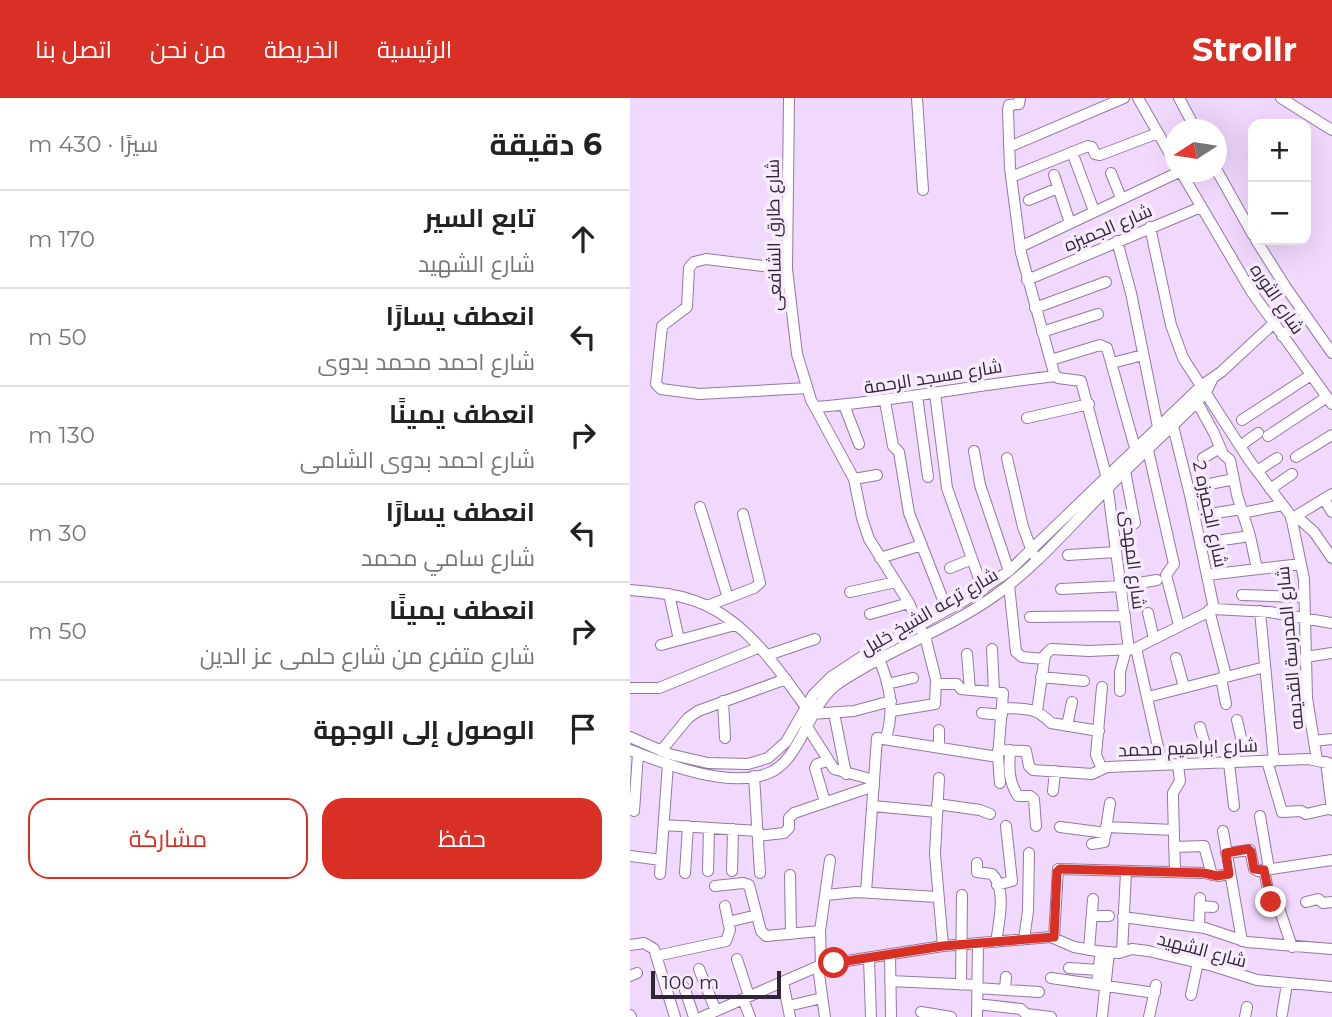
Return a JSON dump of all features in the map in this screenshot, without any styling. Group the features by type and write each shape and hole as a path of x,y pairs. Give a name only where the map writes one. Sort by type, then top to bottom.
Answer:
{"street":[{"name":"شارع طارق الشافعى","path":"789,98 787,269 797,354 807,388 854,479 864,528 909,603 921,630 937,684"},
{"path":"917,98 923,190"},
{"path":"1020,98 1018,104 1008,106 1009,147 1020,247 1027,279 1056,376 1081,381 1089,404 1027,418"},
{"path":"1009,147 1125,98"},
{"path":"1138,98 1164,144"},
{"path":"1179,98 1190,119"},
{"path":"1281,98 1332,130"},
{"path":"1011,177 1089,146 1100,156 1158,133"},
{"path":"1072,152 1094,211"},
{"path":"1111,173 1121,198"},
{"path":"1054,175 1070,223"},
{"path":"1020,247 1164,179"},
{"name":"شارع الثوره","path":"1186,182 1273,324 1329,401"},
{"path":"1223,182 1248,226"},
{"path":"1029,200 1058,188"},
{"name":"شارع الجميزه","path":"1027,279 1201,207"},
{"name":"شارع المدرسة القديمه","path":"1150,228 1176,343 1183,358 1257,471 1293,517 1304,597 1307,698 1314,741 1325,762 1332,809"},
{"path":"1117,241 1158,427"},
{"path":"1259,245 1332,353"},
{"path":"787,269 706,259 694,262 689,268 687,307 662,326 656,384 661,388 699,394 807,388"},
{"path":"1035,308 1106,282"},
{"path":"1042,332 1098,314"},
{"path":"1282,337 1306,317"},
{"name":"شارع ترعه الشيخ خليل","path":"630,737 661,751 708,763 761,761 781,748 831,677 921,630 980,605 1038,560 1197,402 1212,379 1273,324"},
{"path":"1051,360 1100,345 1108,350 1135,448"},
{"path":"1112,363 1143,355"},
{"path":"1242,420 1311,375"},
{"name":"شارع مسجد الرحمة","path":"816,407 885,401 1056,376"},
{"name":"شارع ترعه الشيخ خليل","path":"921,630 947,610 983,590 1009,571 1106,475 1204,389"},
{"path":"935,393 947,488 983,590"},
{"path":"917,396 928,477"},
{"path":"885,401 893,447 899,452 906,502 947,610"},
{"path":"1268,436 1329,401"},
{"path":"1197,402 1223,456 1229,459 1251,536 1257,569"},
{"name":"شارع المهدى","path":"1089,404 1106,475 1130,649 1148,697 1163,765"},
{"path":"844,405 859,443"},
{"name":"شارع الجميزه 2","path":"1173,426 1207,575 1226,704"},
{"path":"1240,446 1258,433"},
{"path":"1296,457 1332,435"},
{"path":"1203,458 1220,448"},
{"path":"1148,450 1174,564 1166,574 1179,625"},
{"path":"974,451 980,485 1009,571"},
{"path":"1007,458 1023,527 1031,551 1038,560"},
{"path":"1257,471 1277,458"},
{"path":"1125,471 1135,523"},
{"path":"1270,489 1292,474"},
{"path":"854,479 877,475"},
{"path":"1205,485 1234,479"},
{"path":"1331,556 1314,532 1293,517 1328,496 1332,512"},
{"path":"1210,514 1282,505"},
{"path":"700,507 727,598"},
{"path":"707,606 757,586 761,580 743,514"},
{"path":"1216,541 1251,536"},
{"path":"880,558 922,545"},
{"path":"1068,555 1116,552"},
{"path":"950,568 972,559"},
{"path":"1207,575 1301,564"},
{"path":"1061,589 1121,586 1157,580"},
{"path":"850,592 896,582"},
{"path":"1009,584 1016,653 1022,657 1044,659"},
{"path":"630,590 689,599 707,606 734,625 764,651 786,679 805,712 806,725 834,769 874,783"},
{"path":"669,594 679,640"},
{"path":"1242,595 1304,597"},
{"path":"870,614 909,603"},
{"path":"1037,711 1044,659 1051,649 1130,649 1212,609 1260,611 1332,623"},
{"path":"1260,611 1271,761 1283,812 1301,811 1306,814 1332,809"},
{"path":"1148,613 1154,639"},
{"path":"1030,617 1125,616"},
{"path":"661,645 734,625"},
{"path":"630,688 659,688 764,651 815,639"},
{"path":"992,649 994,691"},
{"path":"1120,691 1120,672 1130,649"},
{"path":"967,653 970,690"},
{"path":"1305,657 1332,653"},
{"path":"866,892 874,783 882,738 892,706 877,654"},
{"path":"1176,658 1184,688"},
{"path":"1148,697 1265,667"},
{"path":"1041,677 1084,681"},
{"path":"887,684 913,678"},
{"path":"661,751 693,714 786,679"},
{"path":"805,712 834,713 935,704 937,684 957,684 960,689 1003,693 998,753 1000,783"},
{"path":"1102,687 1096,755 1102,769"},
{"path":"723,701 725,738"},
{"path":"1067,726 1072,702"},
{"path":"982,713 1037,711 1049,722 1099,731"},
{"path":"834,713 846,774"},
{"path":"1234,806 1232,762 1235,750 1242,742 1237,720"},
{"path":"634,811 634,752 703,774 754,776 771,772 782,765 806,725"},
{"path":"1200,727 1210,763"},
{"path":"939,730 939,748"},
{"path":"882,738 939,748 998,753 1010,750 1011,782 1018,796 1030,796 1034,799 1036,826"},
{"path":"1314,741 1332,739"},
{"name":"شارع ابراهيم محمد","path":"1010,750 1027,752 1028,766 1031,769 1092,774 1107,767 1271,761 1325,762"},
{"path":"825,803 815,768 817,764 828,761"},
{"path":"660,874 668,764"},
{"path":"1175,872 1173,793 1180,781 1178,765"},
{"path":"1053,791 1055,771"},
{"path":"754,776 760,873"},
{"path":"939,778 934,854 943,946"},
{"path":"664,825 785,833 792,814 874,783"},
{"path":"1092,844 1104,843 1110,803"},
{"path":"873,806 980,810 990,814"},
{"path":"1260,816 1270,900 1279,908 1292,947"},
{"path":"685,873 688,826"},
{"path":"998,885 1012,880 1006,826"},
{"path":"1060,827 1174,830"},
{"path":"708,871 709,828"},
{"path":"732,871 733,829"},
{"path":"1223,831 1242,941"},
{"path":"1174,847 1204,846 1217,889"},
{"path":"1226,853 1248,849 1254,869 1332,860"},
{"path":"1024,939 1028,911 1029,852"},
{"path":"630,856 661,860"},
{"path":"825,1017 820,931 830,860"},
{"path":"1051,860 1058,869 1054,937"},
{"path":"977,863 977,872 994,875 998,885 1001,911 996,942"},
{"path":"1058,869 1229,874"},
{"path":"1122,952 1126,872"},
{"path":"790,875 792,934"},
{"path":"715,886 747,884 762,933 766,936 820,931"},
{"path":"826,895 866,892 937,897"},
{"path":"961,985 962,895"},
{"path":"1306,902 1318,899 1323,903 1332,902"},
{"path":"1089,950 1093,900"},
{"path":"1199,927 1200,902 1213,907"},
{"path":"656,956 726,940 730,930 725,906"},
{"path":"728,922 757,915"},
{"path":"1092,916 1109,916"},
{"path":"1123,917 1199,927 1242,941 1332,949"},
{"name":"شارع الشهيد","path":"708,1015 820,966 943,946 1054,937 1074,947 1105,955 1137,949 1198,962 1248,978 1332,987"},
{"path":"630,945 649,944 654,949 675,1017"},
{"path":"977,1017 978,944"},
{"path":"890,955 891,1017"},
{"path":"1102,1017 1099,970 1105,955"},
{"path":"1101,985 1105,955"},
{"path":"869,958 871,1017"},
{"path":"737,959 750,1017"},
{"path":"1191,995 1198,962"},
{"path":"1069,968 1099,970"},
{"path":"699,969 708,1015"},
{"path":"1005,990 1006,977"},
{"path":"1051,978 1155,989 1149,1017"},
{"path":"890,981 1039,992"},
{"path":"783,982 789,1012 822,998"},
{"path":"1282,1014 1287,984"},
{"path":"684,987 694,1017"},
{"path":"977,1004 1021,1009 1025,1014 1051,1017"},
{"path":"921,1013 946,1017"}],"route":[{"path":"834,963 943,946 1054,937 1057,872 1060,869 1204,873 1217,876 1229,874 1226,853 1248,849 1254,869 1264,870 1271,902"}]}
